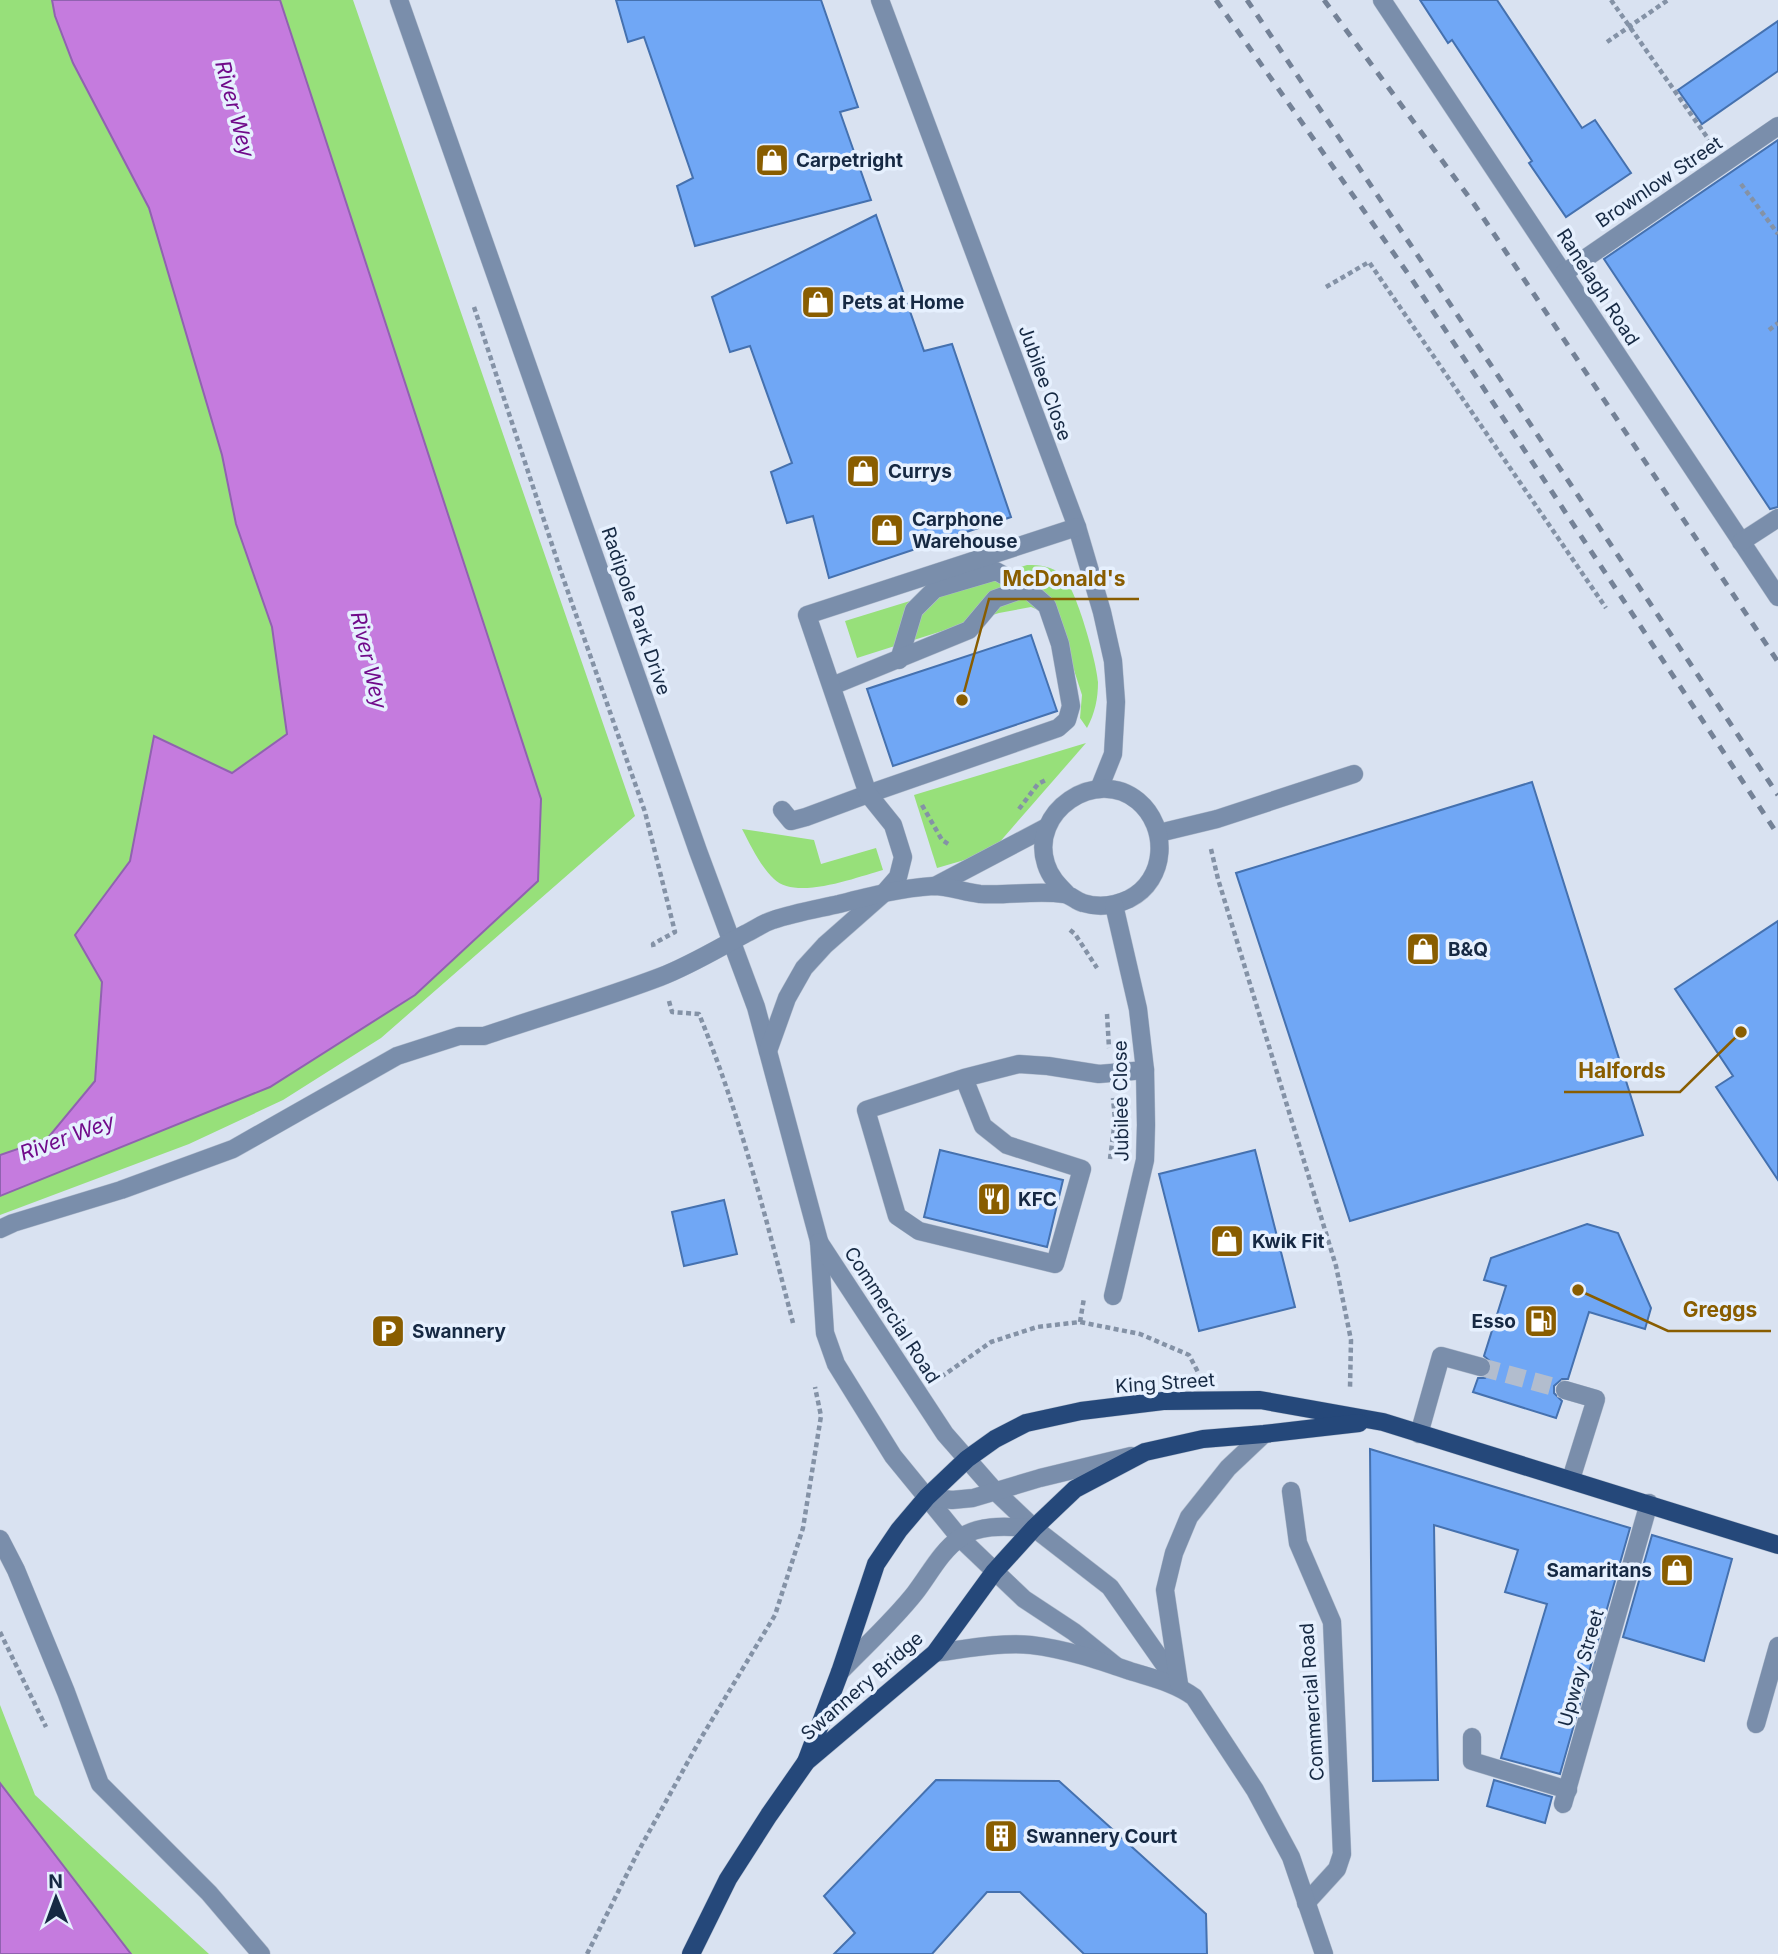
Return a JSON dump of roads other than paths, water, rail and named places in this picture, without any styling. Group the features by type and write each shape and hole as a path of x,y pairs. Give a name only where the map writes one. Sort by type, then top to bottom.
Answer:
{"main road":[{"name":"King Street","path":"927,1497 967,1459 995,1439 1026,1423 1081,1411 1163,1401 1261,1400 1376,1420 1778,1545"},
{"name":"King Street","path":"1034,1528 1075,1489 1145,1452 1203,1438 1264,1434 1376,1420"},
{"name":"Swannery Bridge","path":"691,1954 727,1879 806,1762 876,1564 898,1530 927,1497"},
{"name":"Swannery Bridge","path":"806,1762 935,1653 994,1572 1034,1528"}],"street":[{"name":"Radipole Park Drive","path":"399,0 698,851 756,1007 819,1241"},
{"name":"Jubilee Close","path":"880,0 1077,527 1102,612 1113,661 1116,702 1114,754 1099,789"},
{"name":"Ranelagh Road","path":"1390,3 1778,597"},
{"name":"Brownlow Street","path":"1564,273 1778,126"},
{"path":"1741,542 1778,518"},
{"path":"768,1051 787,998 804,968 825,945 884,893 898,877 903,858 893,825 868,794 807,615 1077,527"},
{"path":"782,810 791,821 806,817 1058,729 1067,720 1071,706 1060,644 1047,606 1026,588 996,571 935,589 914,610 899,660"},
{"path":"832,686 969,630 995,599 1026,588"},
{"path":"1159,833 1205,822 1354,774"},
{"path":"1099,789 1119,791 1137,800 1151,815 1159,833 1161,852 1156,870 1146,886 1132,898 1114,905 1098,906 1081,902 1067,894 1054,881 1045,864 1043,845 1047,827 1055,812 1067,800 1082,792 1099,789"},
{"path":"935,886 1047,827"},
{"path":"0,1229 121,1191 233,1149 408,1052 459,1036 484,1036 662,976 771,920 884,893 935,886 982,894 1067,894"},
{"name":"Jubilee Close","path":"1113,1296 1145,1160 1146,1070 1138,1009 1114,905"},
{"path":"964,1078 983,1126 1007,1145 1082,1169 1055,1264 919,1231 897,1216 866,1110 964,1078 1018,1064 1099,1074 1146,1070"},
{"name":"Commercial Road","path":"819,1241 825,1334 836,1364 893,1456 960,1538 994,1572 1024,1599 1074,1632 1116,1666"},
{"name":"Commercial Road","path":"819,1241 945,1434 995,1491 1034,1528 1110,1587 1180,1687"},
{"path":"1419,1434 1441,1356 1481,1367"},
{"path":"1565,1390 1596,1399 1572,1479"},
{"path":"1180,1687 1165,1590 1174,1553 1189,1517 1228,1468 1264,1434"},
{"name":"King Street","path":"927,1497 952,1500 973,1498 1145,1452"},
{"name":"Commercial Road","path":"1291,1491 1297,1543 1332,1622 1342,1854 1337,1868 1306,1903"},
{"name":"Upway Street","path":"1472,1737 1472,1761 1566,1797 1649,1503"},
{"path":"960,1538 981,1529 1034,1528"},
{"name":"Swannery Bridge","path":"840,1672 914,1595 960,1538"},
{"path":"0,1539 16,1570 66,1692 100,1784 209,1893 261,1954"},
{"name":"Commercial Road","path":"935,1653 1029,1645 1069,1652 1116,1666 1180,1687 1194,1697 1255,1790 1291,1857 1324,1954"},
{"path":"1756,1724 1778,1646"}],"water":[{"name":"River Wey","path":"52,0 280,0 541,799 538,881 415,995 270,1087 0,1196 0,1155 47,1139 95,1081 102,982 75,935 130,861 154,736 232,773 287,734 272,627 236,524 222,455 149,208 73,63 55,16"},
{"path":"0,1783 131,1954 0,1954"}],"tunnel":[{"path":"1481,1367 1565,1390"}],"railway":[{"path":"1216,0 1411,278 1778,835"},
{"path":"1247,0 1778,795"},
{"path":"1324,0 1474,204 1778,662"}],"place":[{"name":"Carpetright","path":"772,160"},
{"name":"Pets at Home","path":"818,302"},
{"name":"Currys","path":"863,471"},
{"name":"Carphone Warehouse","path":"887,530"},
{"name":"McDonald's","path":"962,700"},
{"name":"B&Q","path":"1423,949"},
{"name":"Halfords","path":"1741,1032"},
{"name":"KFC","path":"994,1199"},
{"name":"Kwik Fit","path":"1227,1241"},
{"name":"Greggs","path":"1578,1290"},
{"name":"Esso","path":"1541,1321"},
{"name":"Swannery","path":"388,1331"},
{"name":"Samaritans","path":"1677,1570"},
{"name":"Swannery Court","path":"1001,1836"}]}
